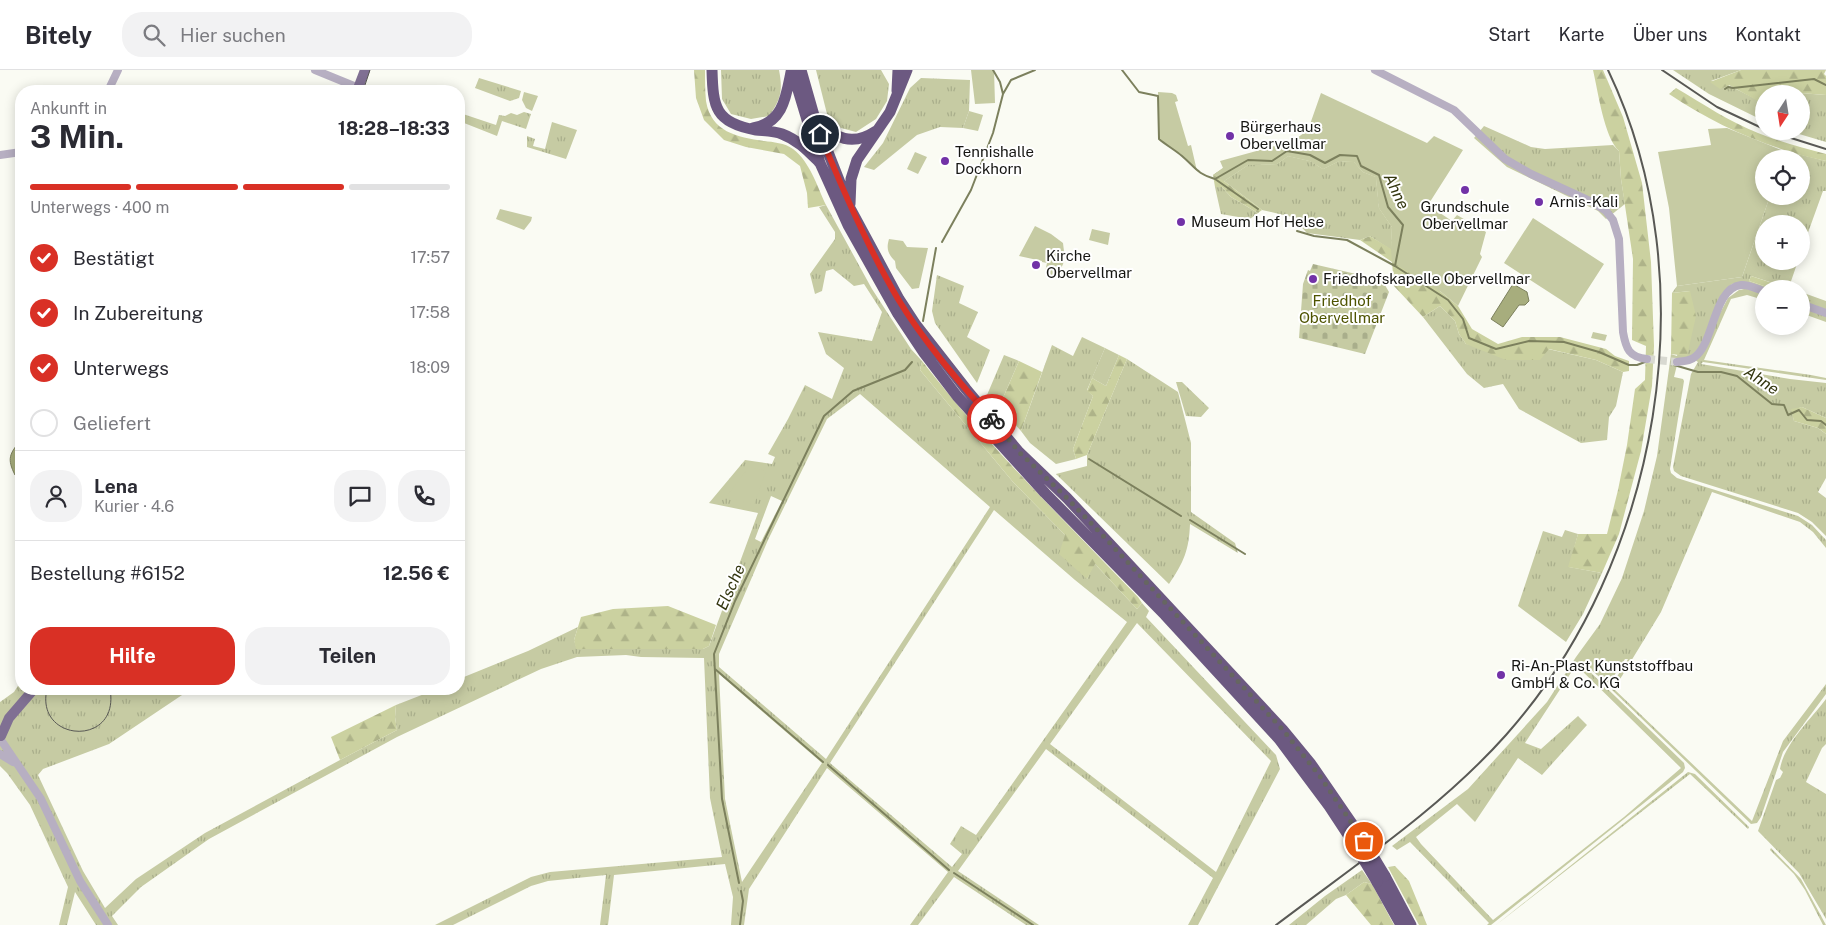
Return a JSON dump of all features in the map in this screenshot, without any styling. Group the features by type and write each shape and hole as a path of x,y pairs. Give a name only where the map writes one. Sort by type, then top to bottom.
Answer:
{"highway":[{"path":"712,70 713,97 719,112 730,122 739,127 779,133 790,137 803,146 820,163"},
{"path":"748,128 767,124 778,114 784,104 792,70"},
{"path":"792,70 820,163 848,226 898,314 924,353 957,396 1045,493 1165,615 1279,739 1360,844"},
{"path":"801,70 815,120 850,208 898,299 916,325 1019,452 1108,541 1283,730 1311,764 1411,925"},
{"path":"850,208 851,179 855,165 860,154 890,112 907,70"},
{"path":"895,73 897,92"},
{"path":"815,120 833,134 847,139 866,137 879,129"},
{"path":"1381,879 1402,925"}],"main road":[{"path":"360,85 364,71"},
{"path":"0,738 4,720 28,695"}],"street":[{"path":"111,85 118,70"},
{"path":"315,70 348,85"},
{"path":"1375,70 1454,110 1505,159 1531,174 1592,202 1606,212 1613,220 1619,239 1624,340 1633,355 1647,360"},
{"path":"339,80 352,80 364,71"},
{"path":"0,155 15,153"},
{"path":"1677,362 1697,356 1703,347 1721,302 1728,292 1739,285 1755,289"},
{"path":"1810,307 1826,313"},
{"path":"0,738 16,765 41,799 80,881 108,925"},
{"path":"0,754 16,765"}],"green space":[{"path":"694,70 705,70 706,101 713,120 719,126 735,135 779,143 793,149 809,167 826,205 808,208 807,193 800,166 784,154 746,147 724,140 704,120 696,98"},
{"path":"721,70 779,70 780,94 769,116 751,119 731,114 722,99"},
{"path":"816,70 881,70 889,84 887,101 876,119 856,132 841,128 827,114"},
{"path":"971,70 994,70 995,103 975,104"},
{"path":"1593,70 1603,70 1623,117 1642,183 1651,262 1654,346 1652,386 1641,451 1619,534 1602,573 1568,567 1578,534 1607,534 1627,445 1635,389 1645,380 1646,346 1632,340 1633,259 1621,179 1619,151 1609,135 1599,101"},
{"path":"1673,70 1741,70 1711,81 1728,85 1755,98 1755,117 1709,94"},
{"path":"1741,70 1826,70 1824,74 1826,76 1826,95 1810,94 1810,85 1755,85 1755,99 1729,85 1720,89 1710,82"},
{"path":"479,78 521,91 519,98 510,101 475,88"},
{"path":"921,78 970,80 969,111 963,128 940,127 917,135 874,170 864,167 883,143 910,88"},
{"path":"1676,88 1737,124 1755,132 1755,139 1687,106 1669,94"},
{"path":"524,92 538,96 532,111 526,108 522,100"},
{"path":"1158,92 1176,95 1178,101 1175,102 1188,146 1191,145 1197,171 1183,157 1159,139"},
{"path":"1321,93 1427,143 1434,136 1463,150 1428,205 1452,221 1457,215 1486,232 1480,254 1482,257 1458,306 1440,291 1392,262 1392,227 1379,208 1376,177 1363,172 1354,162 1339,161 1323,169 1310,161 1288,156 1277,164 1248,165 1224,181 1213,175 1223,168 1220,161 1293,141 1308,130"},
{"path":"1810,94 1826,95 1826,142 1810,137"},
{"path":"969,111 983,115 978,131 963,128"},
{"path":"524,112 531,114 526,129 502,121 497,136 465,123 465,115 496,125 499,115 505,116 511,113 517,115"},
{"path":"552,122 577,130 566,159 527,147 527,136 535,139 533,146 545,149"},
{"path":"1484,126 1531,147 1545,149 1613,145 1619,151 1625,204 1606,219 1598,211 1507,167 1474,138"},
{"path":"1727,128 1781,150 1755,150 1755,205 1767,205 1763,215 1755,215 1755,239 1742,277 1677,286 1669,208 1658,152 1711,145 1708,129"},
{"path":"1756,140 1777,140 1826,154 1826,161 1810,157 1810,150 1784,150"},
{"path":"1340,149 1381,171 1440,291 1458,306 1472,329 1498,344 1522,337 1560,337 1606,349 1615,356 1629,361 1629,371 1623,372 1596,360 1549,349 1540,360 1506,360 1466,344 1459,334 1455,321 1440,306 1423,317 1394,286 1392,262 1360,240 1370,236 1391,249 1392,227 1379,208 1376,177 1363,172 1354,162 1339,161 1323,169 1310,161 1288,156 1277,164 1248,165 1224,181 1262,210 1258,213 1231,197 1222,187 1215,187 1213,175 1243,158"},
{"path":"915,152 927,157 918,174 907,169"},
{"path":"1288,156 1310,161 1323,169 1339,161 1354,162 1363,172 1376,177 1379,208 1392,227 1391,250 1370,236 1360,240 1307,233 1292,217 1262,210 1224,181 1248,165 1277,164"},
{"path":"1810,157 1826,161 1826,191 1823,191 1810,227 1810,215 1763,215 1767,205 1810,205"},
{"path":"1215,187 1222,187 1231,197 1258,213 1250,219 1221,214"},
{"path":"826,205 872,289 911,349 922,361 920,370 1013,482 1066,536 1087,579 1094,563 1137,609 1142,603 1149,611 1146,617 1276,755 1280,769 1198,925 1188,925 1213,878 1046,749 958,871 1039,925 1026,925 954,877 918,925 910,925 948,872 827,768 749,889 744,925 731,925 733,897 725,864 614,875 608,925 600,925 606,875 548,881 531,886 453,925 435,925 531,877 550,872 722,857 710,798 704,658 626,655 577,657 541,669 397,737 209,839 141,887 112,916 118,925 96,925 75,892 67,925 59,925 68,887 30,805 0,766 0,702 15,690 15,695 182,695 109,744 43,769 38,775 83,871 105,908 136,879 205,833 397,730 396,705 422,695 465,695 465,677 528,651 578,627 574,640 577,649 703,649 709,646 758,513 709,503 745,460 772,464 775,457 768,454 805,385 832,399 844,368 826,354 818,332 872,341 882,312 864,284 854,286 833,269 826,271 822,291 815,294 810,274 835,239 835,232 819,207","holes":["860,394 990,507 826,759 719,667 719,654 768,540 827,419","771,496 782,501 761,542 755,539","994,510 1127,622 976,835 961,826 950,844 962,854 952,867 830,763","1137,623 1271,761 1216,872 1050,744","719,674 822,763 742,882 725,799"]},
{"path":"500,209 532,217 531,221 524,230 496,219"},
{"path":"1533,218 1604,264 1575,309 1504,263"},
{"path":"1035,226 1063,243 1064,259 1061,268 1063,274 1057,276 1057,278 1049,276 1050,273 1045,272 1047,263 1019,256"},
{"path":"1092,229 1110,233 1108,245 1089,240"},
{"path":"889,239 903,241 907,247 928,248 919,288 912,289 896,268 895,261 888,251"},
{"path":"1755,239 1755,270 1795,270 1791,280 1764,280 1751,276 1749,281 1755,283 1755,297 1747,295 1731,299 1704,360 1811,375 1826,378 1826,380 1703,362 1701,364 1826,383 1826,418 1802,407 1792,410 1794,421 1818,428 1826,434 1826,478 1818,492 1826,498 1826,536 1812,522 1798,513 1681,476 1674,471 1673,467 1691,374 1698,362 1695,360 1728,298 1739,290 1744,289 1743,282 1732,284 1726,289 1694,356 1678,361 1674,377 1684,381 1670,469 1671,473 1677,478 1798,516 1812,525 1826,540 1826,548 1813,532 1800,522 1712,492 1661,612 1614,689 1752,821 1783,741 1826,684 1826,694 1783,752 1761,817 1757,823 1751,824 1612,690 1613,683 1628,659 1625,659 1608,685 1584,663 1583,665 1684,763 1685,768 1683,772 1491,925 1487,925 1489,923 1410,842 1397,850 1392,846 1468,789 1547,702 1600,624 1622,578 1644,511 1657,456 1671,354 1677,356 1690,291 1672,293 1677,286 1742,277","holes":["1576,665 1681,768 1624,817 1493,920 1416,837 1457,804 1475,822 1518,758 1542,775 1587,725 1578,716 1541,749 1525,743"]},
{"name":"Friedhof Obervellmar","path":"1313,264 1382,280 1389,292 1365,354 1299,338 1303,284 1308,270 1310,271"},
{"path":"937,275 964,286 959,303 978,312 967,337 990,350 977,383 935,323 932,311"},
{"path":"1751,276 1763,280 1755,280 1755,283 1749,281"},
{"path":"1690,291 1696,316 1687,356 1671,354 1672,293"},
{"path":"1810,295 1826,301 1826,322 1810,316"},
{"path":"1440,306 1455,321 1459,334 1466,344 1548,349 1596,360 1623,372 1616,406 1609,417 1607,440 1581,443 1519,409 1503,384 1484,388 1467,374 1423,317"},
{"path":"1593,332 1607,335 1605,341 1591,338"},
{"path":"1082,337 1105,348 1087,390 1093,396 1073,449 1076,459 1056,464 1030,443 1021,431 1052,345 1073,356"},
{"path":"1105,348 1119,355 1106,386 1092,378"},
{"path":"1004,355 1019,361 999,407 987,395"},
{"path":"1119,355 1127,359 1087,455 1076,459 1073,449 1093,396 1087,391 1092,378 1106,386"},
{"path":"1127,359 1178,392 1191,443 1191,512 1235,543 1238,553 1190,524 1185,556 1169,584 1056,474 1087,466 1087,455"},
{"path":"922,361 1000,453 1138,597 1142,603 1137,609 1095,564 1087,579 1059,554 1065,535 1013,482 920,370"},
{"path":"1019,361 1042,372 1021,431 999,407"},
{"path":"1176,382 1182,382 1209,408 1201,417 1186,416"},
{"path":"1802,407 1826,418 1826,434 1818,428 1794,421 1791,409"},
{"path":"749,467 766,471 754,505 726,497"},
{"path":"1565,530 1578,534 1569,567 1602,573 1583,614 1566,642 1518,606 1543,531 1562,537"},
{"path":"668,606 716,625 709,646 703,649 576,649 574,640 581,617 613,609"},
{"path":"1826,699 1826,744 1822,748 1806,782 1826,794 1826,919 1799,873 1758,831 1776,780 1780,778 1783,772 1780,769 1787,750"},
{"path":"396,705 397,730 340,760 331,737"},
{"path":"1688,772 1695,774 1749,827 1748,829 1690,774 1496,925"},
{"path":"1771,848 1801,879 1826,925 1823,925 1805,890 1794,874 1770,850"},
{"path":"1395,866 1409,881 1427,925 1419,925 1388,867"},
{"path":"1362,870 1372,884 1364,882 1346,895 1336,899 1306,925 1289,925 1325,896"},
{"path":"1364,882 1372,884 1394,925 1371,925 1346,895"}],"shaded area":[{"path":"1513,284 1527,292 1529,301 1525,305 1519,305 1503,327 1491,319"},
{"path":"15,448 15,475 10,461"}],"waterway":[{"name":"Elsche","path":"942,242 971,190 993,133 1003,94 1000,82 993,70"},
{"name":"Elsche","path":"1003,94 1011,80 1035,70"},
{"name":"Ahne","path":"1122,70 1139,92 1158,96 1159,139 1209,177 1215,179 1248,160 1272,161 1287,151 1310,155 1325,163 1340,155 1357,156 1361,166 1379,175 1388,207 1403,225 1395,266 1448,300 1463,319 1469,338 1496,349 1529,341 1564,342 1599,352 1629,365 1645,362"},
{"path":"1725,89 1728,87 1814,79 1826,85"},
{"path":"1215,179 1258,209"},
{"path":"1297,231 1314,236 1347,240 1395,266"},
{"name":"Elsche","path":"923,321 936,248"},
{"name":"Elsche","path":"739,883 722,799 714,654 735,601 824,416 853,391 905,370 912,362"},
{"name":"Ahne","path":"1674,365 1698,372 1721,372 1737,376 1772,404 1784,405 1788,415 1799,410 1807,420 1821,421 1826,425"},
{"path":"1089,459 1181,516"},
{"path":"1190,520 1245,554"},
{"path":"715,669 823,762"},
{"path":"828,765 949,870"},
{"path":"954,873 1033,925"},
{"name":"Elsche","path":"740,925 743,901 741,891"}],"tunnel":[{"path":"1647,359 1677,362"}],"tram line":[{"path":"365,85 370,70"},
{"path":"47,695 46,707 53,720 64,728 78,731 91,729 103,721 110,708 110,695"}],"railway":[{"path":"1276,925 1425,812 1480,762 1506,735 1559,665 1601,588 1633,504 1653,417 1661,328 1656,239 1639,152 1608,70"},
{"path":"1662,70 1717,107 1755,125"},
{"path":"1798,140 1826,149"}],"way so far":[{"path":"992,419 1019,452 1108,541 1283,730 1336,798 1364,841"}],"place":[{"name":"Bürgerhaus Obervellmar","path":"1230,136"},
{"name":"Tennishalle Dockhorn","path":"945,161"},
{"name":"Grundschule Obervellmar","path":"1465,190"},
{"name":"Arnis-Kali","path":"1539,202"},
{"name":"Museum Hof Helse","path":"1181,222"},
{"name":"Kirche Obervellmar","path":"1036,265"},
{"name":"Friedhofskapelle Obervellmar","path":"1313,279"},
{"name":"Ri-An-Plast Kunststoffbau GmbH & Co. KG","path":"1501,675"}],"route":[{"path":"820,134 850,208 898,299 966,389 992,419"}]}
